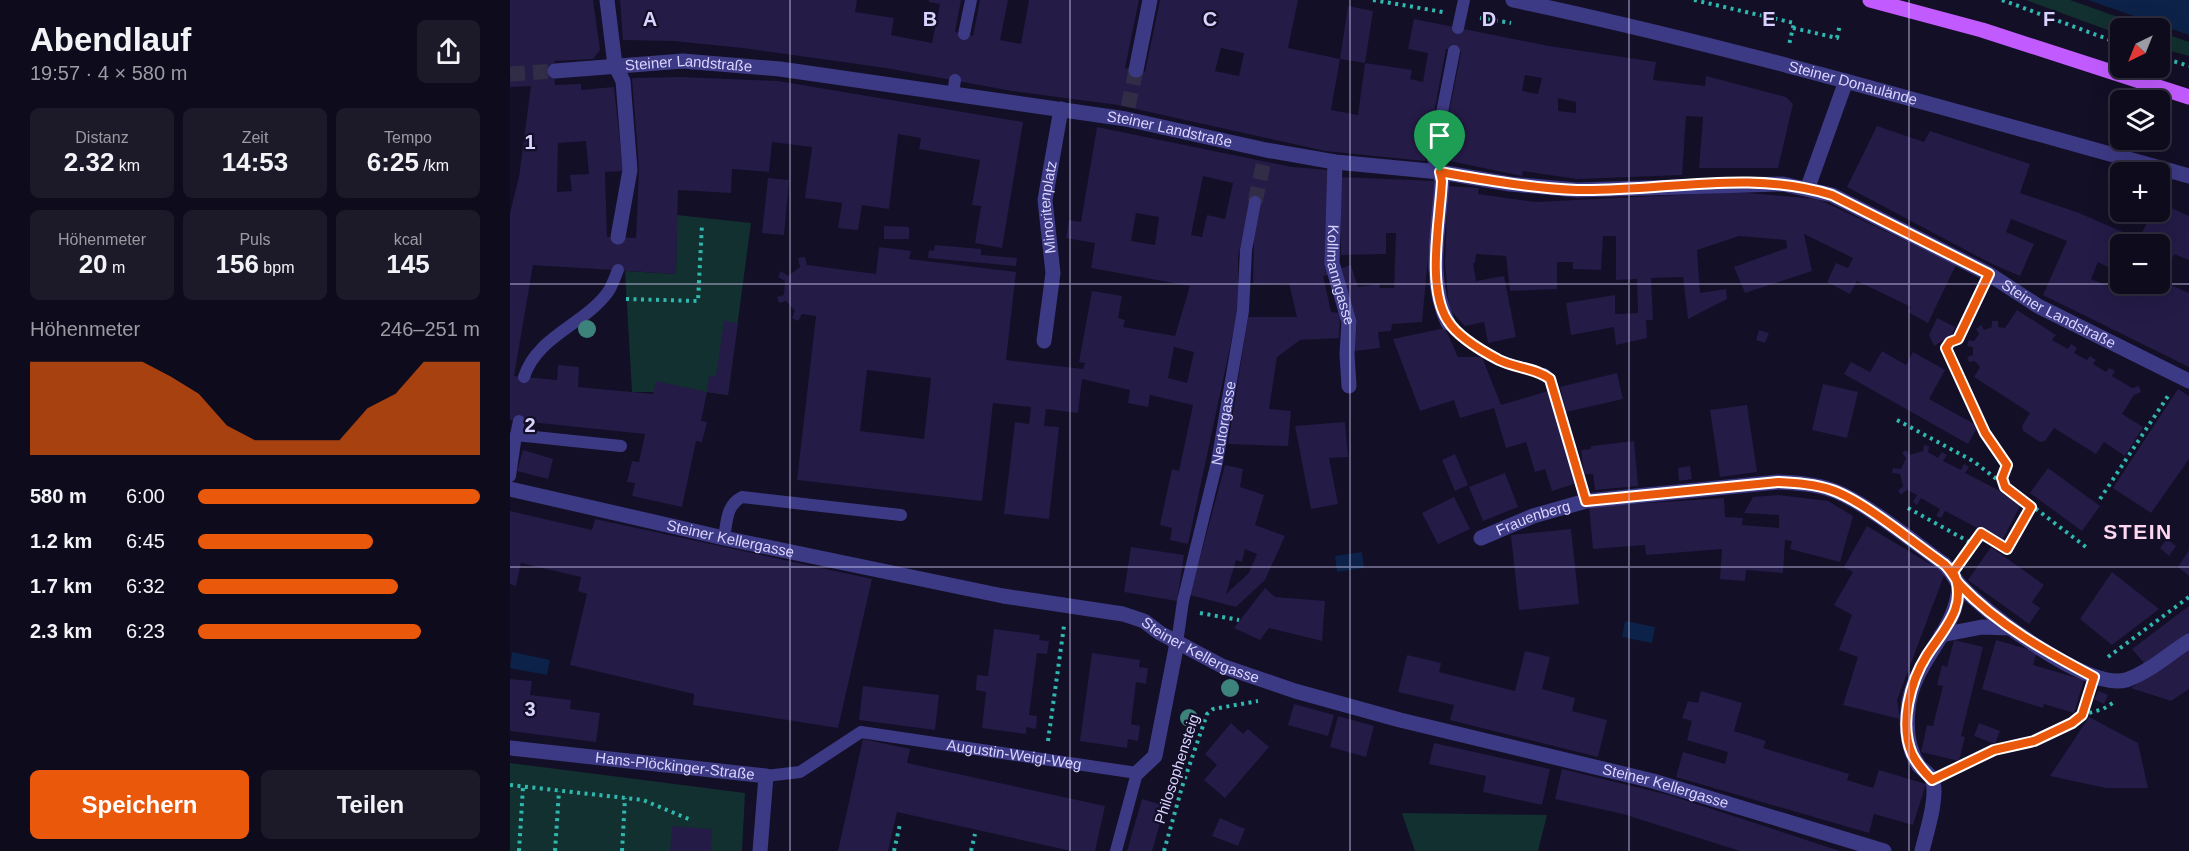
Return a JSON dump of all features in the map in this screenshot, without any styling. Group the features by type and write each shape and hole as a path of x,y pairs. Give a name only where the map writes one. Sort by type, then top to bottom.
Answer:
{"main road":[{"path":"1870,0 1982,30 2189,97"}],"street":[{"path":"607,0 615,64 623,81 630,170 618,237"},
{"path":"1136,70 1150,0"},
{"name":"Steiner Donaulände","path":"1513,0 1621,23 1846,81 2189,176"},
{"name":"Steiner Landstraße","path":"555,71 615,64 683,61 954,87 1061,110 1127,113 1265,156 1440,172 1510,184 1577,190 1783,184 1808,187 1832,195 1989,274 2038,306 2185,379"},
{"path":"1808,187 1846,81"},
{"name":"Minoritenplatz","path":"1044,341 1053,273 1045,200 1061,110"},
{"name":"Kollmanngasse","path":"1335,162 1332,263 1349,322 1347,354 1349,386"},
{"path":"1440,172 1442,181 1436,282 1440,305 1448,322"},
{"name":"Frauenberg","path":"1480,538 1533,516 1586,501 1778,482 1807,484 1834,490 1854,501 1956,578 2010,628 2094,677"},
{"name":"Steiner Kellergasse","path":"510,489 724,538 1003,596 1123,614 1144,621 1177,643 1222,666 1295,691 1400,720 1653,781 1884,851"},
{"path":"1922,851 1934,796 1932,780 1911,752 1908,708 1914,681 1953,617 1958,601 1956,578"},
{"name":"Frauenberg","path":"1941,635 1982,627 2010,628"},
{"path":"2094,677 2112,681 2126,680 2189,641"},
{"path":"1137,773 1155,756 1177,643"},
{"name":"Hans-Plöckinger-Straße","path":"510,748 766,776 760,851"}],"lane":[{"path":"964,34 971,0"},
{"path":"1458,28 1464,0"},
{"path":"1440,172 1433,159 1454,51"},
{"name":"Neutorgasse","path":"1177,643 1183,601 1221,441 1243,311 1246,250 1255,202"},
{"path":"524,377 529,362 540,349 595,306 609,291 618,270"},
{"path":"1958,339 1989,274"},
{"name":"Frauenberg","path":"1544,374 1550,379 1586,501"},
{"path":"510,476 519,421"},
{"path":"516,435 621,447"},
{"path":"724,538 729,510 734,501 742,497 901,515"},
{"name":"Augustin-Weigl-Weg","path":"766,776 800,772 861,732 1137,773"},
{"path":"1116,851 1137,773"}],"path":[{"path":"1694,0 1794,24 1787,51"},
{"path":"2002,0 2110,40"},
{"path":"1793,28 1837,38 1840,24"},
{"path":"2170,60 2189,66"},
{"path":"627,300 698,301 702,224"},
{"path":"1448,322 1473,344 1499,360 1544,374"},
{"path":"1958,339 1950,342 1946,348 1985,433 2007,465 2002,478 2005,487 2003,493"},
{"path":"2100,499 2185,379"},
{"path":"1897,420 1973,461 2086,547"},
{"path":"1903,506 1973,544"},
{"path":"1956,578 1981,532 2007,549 2031,507"},
{"path":"1932,780 1994,750 2034,741 2072,723 2082,715 2094,677 2110,653 2189,597"},
{"path":"1202,613 1239,620"},
{"path":"1045,759 1065,622"},
{"name":"Philosophensteig","path":"1164,851 1182,787 1207,714 1213,709 1273,699 1295,691"},
{"path":"510,785 643,800 691,820"},
{"path":"519,851 523,787"},
{"path":"555,851 559,791"},
{"path":"622,851 625,798"},
{"path":"894,851 900,824"},
{"path":"971,851 975,834"}],"green space":[{"path":"2026,0 2070,0 2121,18 2110,18 2110,31"},
{"path":"2170,35 2189,42 2189,56 2170,51"},
{"path":"677,215 751,223 728,395 707,392 632,392 625,271 676,274"},
{"path":"510,763 745,793 742,851 510,851"},
{"path":"1402,813 1547,815 1538,851 1415,851"}],"water":[{"path":"2088,0 2189,0 2189,35 2170,28 2170,18 2140,18"},
{"path":"1362,552 1364,568 1337,572 1335,556"},
{"path":"1625,621 1655,627 1652,643 1622,637"},
{"path":"512,652 550,660 547,675 510,668"}],"building":[{"path":"510,0 593,0 600,50 593,59 554,61 555,85 581,84 581,90 614,87 623,171 605,172 607,237 636,238 639,169 632,78 681,77 778,81 1023,122 1002,248 975,243 981,206 972,205 980,160 919,149 921,138 898,134 889,209 862,205 858,230 838,228 842,203 805,198 812,147 772,142 769,172 732,169 731,193 678,190 676,274 533,265 514,376 557,380 558,365 579,367 578,387 653,394 656,381 707,392 701,421 707,422 702,442 696,441 682,507 632,496 635,483 627,482 632,461 639,462 645,434 510,420 510,213 519,177 531,86 510,87","holes":["586,141 589,174 570,175 572,191 557,192 558,143"]},
{"path":"620,0 857,0 855,12 894,18 891,35 932,43 940,4 929,2 929,0 961,0 955,32 973,36 980,0 1008,0 1000,40 1021,44 1029,0 1139,0 1125,68 1145,72 1160,0 1298,0 1288,48 1340,59 1331,110 1358,115 1365,63 1412,70 1410,79 1423,82 1428,53 1408,49 1414,19 1549,46 1656,62 1653,80 1705,86 1706,76 1786,97 1793,104 1778,168 1699,168 1703,117 1686,116 1682,175 1577,179 1523,171 1522,176 1440,159 1461,52 1446,49 1425,161 1325,151 1118,105 1012,91 886,68 743,48 673,41 623,40","holes":["1221,48 1244,53 1239,76 1215,71","1525,75 1542,78 1538,94 1522,91","1558,98 1576,102 1576,113 1558,111"]},
{"path":"1348,6 1373,11 1365,63 1340,59"},
{"path":"1877,126 1924,142 1930,131 2030,164 2020,193 2079,213 2127,234 2110,234 2110,268 2098,262 2091,279 2110,287 2110,294 2170,294 2170,285 2189,293 2189,367 2043,295 2067,241 2011,219 2006,232 2034,244 2020,276 1992,264 1847,187"},
{"path":"1097,127 1292,167 1329,170 1325,239 1329,275 1323,276 1331,312 1340,313 1339,338 1300,340 1277,357 1269,409 1291,411 1288,446 1228,444 1248,317 1297,317 1289,283 1253,284 1254,238 1250,201 1238,257 1238,310 1188,544 1170,540 1172,528 1160,525 1172,469 1179,471 1193,405 1150,395 1148,407 1128,403 1130,390 1082,379 1078,413 1046,409 1044,426 1059,427 1049,519 1004,514 1015,422 1029,424 1031,407 993,403 982,501 797,480 816,316 802,314 798,321 792,318 795,311 786,301 779,303 777,297 784,295 785,281 778,277 781,271 788,276 800,267 798,258 805,257 807,265 876,274 879,247 911,251 909,259 1016,272 1006,360 1083,369 1085,363 1079,362 1092,291 1122,296 1118,318 1125,320 1123,327 1175,336 1190,286 1091,268 1095,243 1066,238 1069,220 1081,222","holes":["1203,176 1233,183 1225,219 1207,215 1202,237 1191,235","1136,213 1159,217 1155,245 1131,241","1174,347 1194,352 1187,383 1168,378","867,370 931,378 924,439 860,431"]},
{"path":"1340,177 1435,181 1422,322 1392,324 1391,331 1378,332 1380,348 1354,351 1357,325 1339,269 1351,265 1358,287 1379,284 1380,288 1394,288 1396,233 1386,233 1386,254 1341,255"},
{"path":"768,178 789,180 784,235 762,233"},
{"path":"1448,186 1479,188 1478,194 1535,202 1737,192 1818,199 1956,265 1928,323 1908,312 1911,307 1857,281 1850,294 1827,282 1836,263 1848,268 1853,258 1804,234 1812,271 1745,293 1734,267 1787,248 1786,240 1739,236 1697,250 1700,293 1726,289 1727,299 1688,319 1683,277 1651,278 1653,320 1646,320 1647,338 1616,345 1614,327 1571,335 1566,303 1615,295 1615,314 1638,313 1637,279 1616,280 1616,236 1603,236 1601,270 1573,269 1573,262 1557,262 1557,289 1510,291 1506,256 1476,254 1475,263 1473,263 1476,281 1504,276 1516,337 1488,343 1484,322 1465,326 1449,309 1445,262"},
{"path":"2170,207 2189,216 2189,260 2174,254 2170,263 2170,234 2141,234 2147,222 2170,222"},
{"path":"884,226 909,227 909,239 884,239"},
{"path":"935,245 981,249 981,255 1017,258 1016,266 928,258 929,250 934,251"},
{"path":"2017,310 2056,335 2052,340 2068,349 2071,344 2077,348 2074,353 2087,360 2090,356 2096,360 2093,364 2106,372 2109,368 2115,371 2112,376 2132,388 2139,386 2141,392 2134,395 2122,414 2143,427 2125,456 2104,442 2096,454 2054,428 2045,441 2040,442 2023,431 2022,426 2030,413 1974,377 1980,367 1975,361 1969,362 1967,357 1973,355 1973,347 1967,346 1969,340 1974,341 1979,334 1976,329 1981,325 1984,330 1992,327 1992,321 1998,321 1998,327 2005,328"},
{"path":"1937,318 1955,327 1952,335 1934,346 1929,335"},
{"path":"724,321 738,323 728,395 707,392 709,376 716,376"},
{"path":"1445,328 1458,357 1482,357 1501,405 1548,391 1577,483 1552,491 1545,469 1535,472 1526,442 1506,448 1494,408 1460,418 1454,400 1420,411 1393,339"},
{"path":"1759,330 1769,333 1765,343 1756,340"},
{"path":"1882,351 1906,365 1913,352 1945,370 1929,399 1978,426 1968,444 1844,374 1851,362 1870,372"},
{"path":"1617,373 1623,399 1566,412 1560,387"},
{"path":"1823,384 1858,392 1847,438 1812,430"},
{"path":"2178,389 2189,396 2189,459 2151,513 2113,488"},
{"path":"1747,405 1757,472 1720,477 1710,410"},
{"path":"1345,422 1348,457 1329,458 1338,504 1311,509 1295,426"},
{"path":"1634,441 1638,486 1595,490 1593,474 1584,474 1581,450 1591,449 1591,446"},
{"path":"1924,445 1929,446 1928,452 1938,458 1942,452 1947,455 1943,461 1961,470 1964,464 1969,467 1965,473 2022,502 2002,541 1945,511 1941,518 1936,516 1940,509 1921,498 1917,505 1913,502 1917,495 1907,490 1901,495 1898,491 1903,486 1900,474 1892,473 1893,468 1901,469 1906,458 1902,453 1906,450 1910,455 1923,451"},
{"path":"523,450 553,459 548,479 517,471"},
{"path":"1455,454 1468,485 1455,491 1442,460"},
{"path":"1225,465 1243,469 1240,487 1264,495 1255,525 1285,536 1265,580 1236,607 1190,595","holes":["1245,549 1257,554 1249,573 1226,594 1236,560 1242,562"]},
{"path":"1690,466 1692,479 1679,481 1678,468"},
{"path":"2048,468 2100,506 2082,531 2030,493"},
{"path":"1505,473 1518,507 1483,521 1469,487"},
{"path":"1778,495 1828,501 1853,516 1840,562 1790,549 1792,541 1785,540 1783,573 1746,570 1745,581 1720,579 1722,549 1646,555 1645,545 1593,549 1589,507 1724,498 1725,517 1743,518 1742,525 1779,528 1779,515 1744,513 1753,497"},
{"path":"1454,497 1470,529 1438,544 1422,513"},
{"path":"510,511 592,530 595,519 872,579 838,728 693,705 694,694 570,665 587,594 578,591 581,577 521,563 516,586 510,584"},
{"path":"1867,526 1945,573 1897,700 1900,719 1843,705 1858,657 1839,650 1852,615 1834,605 1853,572 1844,567"},
{"path":"1571,529 1579,604 1519,610 1511,535"},
{"path":"2167,539 2176,546 2169,556 2160,548"},
{"path":"1131,547 1184,555 1177,601 1124,592"},
{"path":"1991,547 2044,585 2032,602 2040,608 2029,624 1968,580"},
{"path":"2189,550 2189,576 2178,567"},
{"path":"2112,572 2159,609 2112,645 2080,619"},
{"path":"1265,588 1275,597 1325,601 1322,641 1269,628 1260,640 1234,628"},
{"path":"2189,606 2189,635 2144,663 2132,649"},
{"path":"994,629 1040,635 1039,640 1049,641 1047,654 1037,653 1029,715 1037,716 1036,729 1026,727 1026,734 982,728 986,692 976,690 977,675 988,676"},
{"path":"1954,640 1983,647 1961,736 1965,737 1959,761 1921,752 1927,725 1933,726 1943,686 1937,685 1942,665 1947,667"},
{"path":"1996,640 2037,652 2033,665 2084,680 2074,713 2044,704 2043,708 1982,689"},
{"path":"2189,648 2189,689 2171,701 2131,688"},
{"path":"1525,651 1550,657 1542,689 1575,698 1572,711 1607,720 1598,757 1450,720 1454,705 1398,692 1407,655 1441,663 1439,672 1515,691"},
{"path":"1092,653 1140,660 1139,667 1148,668 1146,684 1136,682 1131,724 1140,726 1138,741 1128,739 1127,748 1080,741"},
{"path":"510,679 532,681 530,695 571,700 570,709 600,713 596,742 510,731"},
{"path":"863,686 939,695 935,730 859,720"},
{"path":"1701,691 1742,703 1734,731 1766,741 1763,748 1849,774 1847,780 1873,788 1879,770 1926,784 1913,825 1874,814 1869,833 1676,777 1683,752 1725,764 1728,752 1687,740 1692,721 1682,718 1688,701 1698,703"},
{"path":"2099,691 2108,695 2104,704 2094,699"},
{"path":"1294,704 1334,715 1328,736 1288,725"},
{"path":"1338,716 1374,726 1366,757 1330,747"},
{"path":"2089,717 2138,743 2148,788 2106,788 2050,776"},
{"path":"1231,723 1243,734 1248,729 1269,747 1225,798 1204,780 1217,765 1205,754"},
{"path":"1979,723 2000,731 1995,744 1974,736"},
{"path":"863,739 910,749 907,763 1105,806 1095,851 1071,851 897,812 888,851 838,851"},
{"path":"1434,743 1550,769 1542,805 1483,792 1486,776 1429,764"},
{"path":"1562,769 1669,795 1840,851 1740,851 1623,814 1555,799"},
{"path":"1142,799 1165,806 1152,851 1127,851"},
{"path":"1220,818 1245,829 1238,846 1212,836"},
{"path":"672,826 712,829 711,851 670,851"}],"tunnel":[{"path":"1128,107 1136,70"},
{"path":"510,74 555,71"},
{"path":"1255,202 1264,161"}],"district":[{"name":"STEIN","path":"2138,532"}],"route":[{"path":"1440,172 1442,181 1436,282 1440,305 1448,322 1481,349 1499,360 1520,369 1544,374 1550,379 1586,501 1778,482 1807,484 1834,490 1854,501 1944,564 1953,572 1959,584 2010,628 2094,677 2082,715 2072,723 2034,741 1994,750 1958,765 1932,780 1919,766 1911,752 1908,708 1914,681 1926,657 1953,617 1958,601 1959,584 1953,572 1981,533 2007,549 2031,507 2005,487 2002,478 2007,465 1985,433 1946,348 1950,342 1958,339 1989,274 1832,195 1808,187 1783,184 1726,184 1577,190 1510,184 1440,172"}]}
